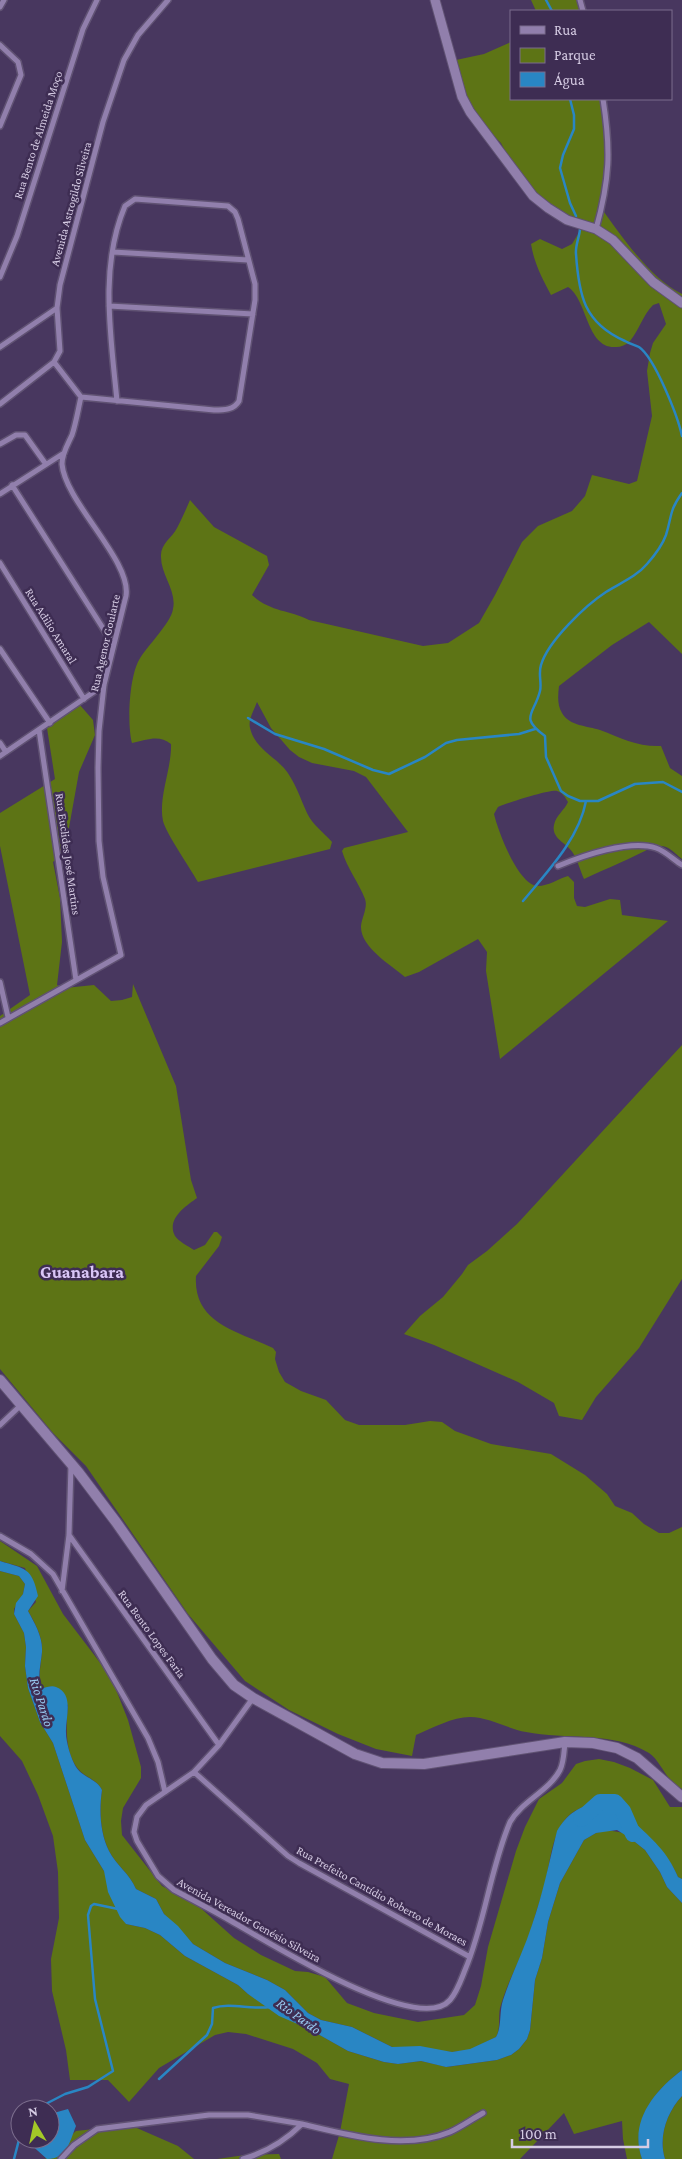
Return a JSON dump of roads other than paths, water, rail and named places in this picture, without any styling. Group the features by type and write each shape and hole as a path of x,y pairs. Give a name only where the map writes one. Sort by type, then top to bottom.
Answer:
{"main road":[{"path":"0,1380 71,1463 116,1522 212,1659 234,1685 253,1698 340,1746 368,1759 382,1763 424,1764 564,1742 605,1745 628,1753 645,1763 670,1788 682,1796"}],"street":[{"path":"0,7 4,0"},
{"name":"Rua Bento de Almeida Moço","path":"0,277 17,236 84,29 97,0"},
{"name":"Avenida Astrogildo Silveira","path":"54,362 60,351 58,308 60,285 103,122 124,60 138,35 168,0"},
{"path":"436,0 462,97 470,112 533,196 567,220 596,229 620,246 662,290 682,303"},
{"path":"0,45 18,62 21,75 0,126"},
{"path":"596,229 604,203 609,165 609,143 603,100"},
{"path":"0,404 54,362 81,397 117,401 214,410 233,408 239,401 253,314 255,284 238,219 235,212 228,206 135,200 127,203 113,252 109,306 117,401"},
{"path":"113,252 248,260"},
{"path":"109,306 253,314"},
{"path":"0,347 58,308"},
{"name":"Rua Agenor Goularte","path":"76,980 121,955 103,877 99,841 98,759 104,685 127,585 67,479 62,462 72,435 81,397"},
{"path":"0,444 16,435 25,435 30,439 44,463"},
{"path":"1,491 44,463 64,453"},
{"path":"12,485 113,644"},
{"name":"Rua Adilio Amaral","path":"0,563 84,699"},
{"path":"0,649 50,722"},
{"path":"0,756 104,685"},
{"name":"Rua Euclides José Martins","path":"39,730 76,980"},
{"path":"0,743 6,752"},
{"path":"558,866 581,857 622,847 638,846 657,848 682,865"},
{"path":"0,1023 76,980"},
{"path":"0,982 8,1018"},
{"path":"0,1425 21,1405"},
{"path":"62,1591 68,1535 71,1463"},
{"name":"Rua Bento Lopes Faria","path":"68,1535 219,1745"},
{"path":"0,1536 31,1554 49,1569 148,1738 156,1756 165,1792"},
{"name":"Avenida Vereador Genésio Silveira","path":"253,1698 219,1745 194,1772 140,1810 134,1824 137,1841 158,1876 174,1890 307,1965 388,2001 417,2008 436,2008 446,2004 454,1994 470,1957 510,1822 519,1810 553,1780 560,1770 564,1742"},
{"name":"Rua Prefeito Cantídio Roberto de Moraes","path":"194,1772 288,1856 470,1957"},
{"path":"61,2159 74,2145 97,2129 217,2115 248,2115 382,2140 409,2140 435,2137 451,2132 483,2113"},
{"path":"243,2159 275,2146 288,2138 302,2124"}],"water":[{"path":"0,1561 26,1571 30,1574 36,1586 38,1596 28,1611 41,1641 42,1652 39,1675 41,1688 56,1687 62,1690 65,1695 68,1707 66,1737 69,1750 74,1764 82,1773 97,1783 102,1790 102,1829 112,1856 136,1889 156,1899 164,1914 178,1926 193,1944 225,1963 267,1980 285,1990 308,2013 321,2020 352,2027 392,2047 420,2046 452,2052 470,2049 496,2037 503,2000 536,1913 557,1831 574,1812 589,1805 597,1804 618,1808 653,1840 669,1860 678,1877 682,1879 682,1903 667,1887 660,1872 645,1850 617,1830 596,1833 584,1840 560,1883 548,1922 542,1958 535,1980 530,2030 527,2039 519,2049 511,2055 497,2060 446,2067 421,2061 398,2064 384,2062 348,2051 309,2029 279,2016 238,1985 185,1956 160,1935 145,1928 126,1924 120,1917 108,1892 104,1871 85,1840 53,1743 40,1722 28,1688 24,1633 14,1614 16,1603 23,1594 25,1584 19,1576 0,1571"},
{"path":"682,2070 682,2096 668,2117 663,2134 665,2159 642,2159 639,2145 641,2120 653,2098"},
{"path":"68,2109 76,2126 63,2153 54,2158 47,2159 36,2149 60,2149 60,2111"}],"waterway":[{"path":"546,0 551,10"},
{"path":"570,100 574,115 574,129 563,155 560,168 570,203 576,216"},
{"path":"580,228 576,254 580,288 586,306 593,318 602,327 619,338 639,347 645,353 665,388 682,436"},
{"path":"682,493 673,509 664,539 650,561 638,573 606,592 588,606 551,645 541,665 540,691 530,715 532,724 545,736 546,757 561,791 568,796 580,801 598,801 635,784 663,782 682,792"},
{"path":"248,718 275,734 324,749 373,770 389,774 425,757 446,743 457,740 519,734 535,729"},
{"path":"523,901 552,867 569,842 577,829 586,801"},
{"name":"Rio Pardo","path":"581,1819 600,1802 615,1802 623,1811 633,1834"},
{"path":"55,2099 88,2087 113,2071 95,1999 88,1915 91,1906 94,1904 118,1909"},
{"path":"159,2079 207,2035 212,2024 213,2008 220,2006 270,2007"},
{"path":"14,2159 17,2149"}],"district":[{"name":"Guanabara","path":"82,1272"}]}
